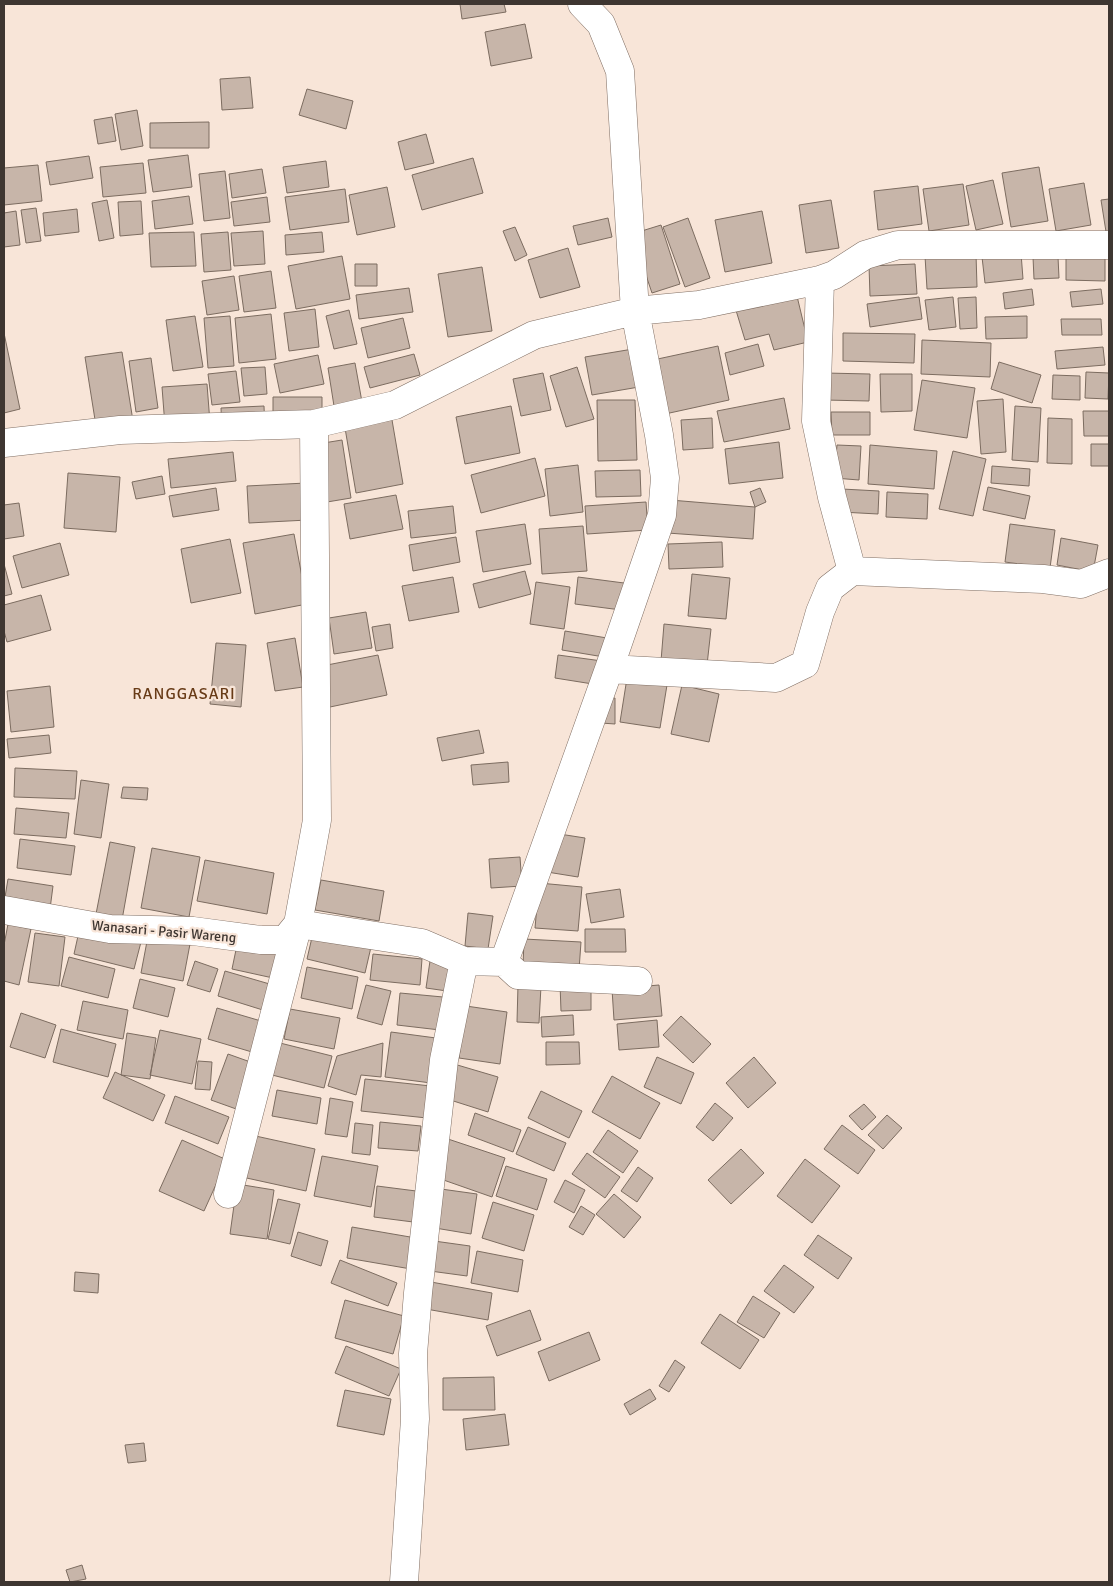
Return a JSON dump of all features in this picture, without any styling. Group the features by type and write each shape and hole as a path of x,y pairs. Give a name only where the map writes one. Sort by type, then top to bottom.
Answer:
{"street":[{"path":"504,962 609,669 664,505 665,478 660,435 636,311 620,71 601,24 582,4"},
{"path":"4,443 120,430 314,424 395,405 534,336 636,311 699,305 820,280 834,275 865,255 898,245 1109,245"},
{"path":"820,280 816,421 832,497 852,571"},
{"path":"228,1194 298,924 317,820 314,424"},
{"path":"609,669 776,678 784,675 805,664 820,612 830,588 852,571 1043,579 1081,584 1109,573"},
{"name":"Wanasari - Pasir Wareng","path":"4,910 110,929 193,931 260,940 284,940 298,924"},
{"path":"298,924 422,943 464,961 504,962 518,976 638,980"},
{"path":"404,1582 415,1419 413,1354 418,1293 444,1060 464,961"}],"building":[{"path":"460,4 504,4 506,12 462,19"},
{"path":"525,24 532,58 491,66 485,32"},
{"path":"250,77 253,108 222,110 220,79"},
{"path":"307,89 353,101 346,129 299,115"},
{"path":"137,110 143,146 121,150 115,114"},
{"path":"112,117 116,141 98,144 94,120"},
{"path":"209,122 209,148 150,148 150,123"},
{"path":"426,134 434,163 405,170 398,142"},
{"path":"188,155 192,187 153,192 148,160"},
{"path":"89,156 93,178 50,185 46,162"},
{"path":"473,158 483,193 422,210 412,175"},
{"path":"326,161 329,187 287,193 283,167"},
{"path":"143,163 146,193 103,197 100,167"},
{"path":"38,165 42,201 4,205 4,168"},
{"path":"1039,167 1048,221 1011,227 1002,173"},
{"path":"262,169 266,193 232,198 229,174"},
{"path":"225,171 230,218 204,221 199,174"},
{"path":"993,180 1003,224 976,230 966,186"},
{"path":"1084,183 1091,225 1056,231 1049,189"},
{"path":"963,184 969,225 929,231 923,189"},
{"path":"918,186 922,224 878,230 874,191"},
{"path":"387,187 395,227 357,235 349,195"},
{"path":"345,189 349,222 290,230 285,197"},
{"path":"189,196 193,224 155,229 152,201"},
{"path":"267,197 270,222 234,226 231,202"},
{"path":"1109,199 1109,238 1107,238 1101,200"},
{"path":"107,200 114,238 99,241 92,203"},
{"path":"831,200 839,248 806,253 799,205"},
{"path":"141,201 143,234 120,236 118,202"},
{"path":"36,208 41,241 26,243 21,210"},
{"path":"77,209 79,232 45,236 43,213"},
{"path":"16,211 20,245 4,247 4,213"},
{"path":"762,211 772,263 725,272 715,220"},
{"path":"608,218 612,237 578,245 573,226"},
{"path":"688,218 710,278 685,287 663,227"},
{"path":"661,225 680,284 652,293 632,234"},
{"path":"515,227 527,255 515,261 503,231"},
{"path":"263,231 265,264 234,266 231,233"},
{"path":"194,232 196,266 151,267 149,233"},
{"path":"228,232 231,270 204,272 201,234"},
{"path":"322,232 324,252 286,255 285,235"},
{"path":"568,248 580,287 540,298 528,260"},
{"path":"1021,253 1023,279 985,283 982,257"},
{"path":"976,254 977,287 927,289 925,256"},
{"path":"342,256 350,299 296,309 288,266"},
{"path":"1033,257 1058,257 1059,278 1034,279"},
{"path":"1066,258 1105,258 1105,281 1066,280"},
{"path":"355,264 377,264 377,286 355,286"},
{"path":"915,264 917,294 870,296 869,266"},
{"path":"482,267 492,331 448,337 438,274"},
{"path":"271,271 276,308 244,312 239,276"},
{"path":"234,276 239,310 207,315 202,281"},
{"path":"409,288 413,312 359,319 356,295"},
{"path":"1032,289 1034,305 1005,309 1003,293"},
{"path":"1101,289 1103,304 1072,307 1070,292"},
{"path":"796,292 808,342 774,350 769,334 745,340 735,307"},
{"path":"919,297 922,319 870,327 867,304"},
{"path":"953,297 956,327 929,330 925,300"},
{"path":"976,297 977,328 960,329 958,298"},
{"path":"315,309 319,347 289,351 284,313"},
{"path":"349,310 357,344 334,349 326,316"},
{"path":"271,314 276,359 239,363 235,318"},
{"path":"195,316 203,367 173,371 166,320"},
{"path":"230,316 234,366 208,368 204,318"},
{"path":"1027,316 1027,338 986,339 985,317"},
{"path":"403,318 410,348 368,358 361,328"},
{"path":"1061,319 1101,319 1102,335 1062,335"},
{"path":"4,333 20,409 4,413"},
{"path":"843,333 915,334 914,363 843,361"},
{"path":"922,340 991,343 990,377 921,374"},
{"path":"758,344 764,366 730,375 725,353"},
{"path":"718,346 729,400 665,414 653,360"},
{"path":"1103,347 1105,365 1057,369 1055,351"},
{"path":"633,349 639,387 592,395 585,357"},
{"path":"122,352 133,421 96,426 85,357"},
{"path":"414,354 420,375 370,388 364,367"},
{"path":"318,355 324,384 280,393 274,364"},
{"path":"151,358 158,408 136,412 129,361"},
{"path":"999,362 1041,375 1032,403 991,389"},
{"path":"355,363 362,402 334,406 328,368"},
{"path":"265,367 267,394 244,396 241,368"},
{"path":"577,367 594,419 566,427 550,376"},
{"path":"236,371 240,402 212,405 208,374"},
{"path":"1086,372 1109,373 1108,399 1085,398"},
{"path":"543,373 551,410 521,416 513,379"},
{"path":"825,373 870,374 869,401 825,400"},
{"path":"880,374 912,374 912,411 881,412"},
{"path":"1053,375 1080,376 1080,400 1052,399"},
{"path":"922,380 975,388 967,438 914,430"},
{"path":"207,384 210,423 165,426 162,387"},
{"path":"273,397 322,397 322,424 273,425"},
{"path":"784,398 790,429 724,442 717,411"},
{"path":"1003,399 1006,452 981,454 977,401"},
{"path":"597,400 635,400 637,460 598,461"},
{"path":"264,406 265,432 222,434 221,408"},
{"path":"511,406 520,453 465,464 456,417"},
{"path":"1015,406 1041,408 1038,462 1012,460"},
{"path":"1083,411 1109,411 1109,436 1084,436"},
{"path":"831,412 870,412 870,435 832,435"},
{"path":"712,418 713,448 683,450 681,420"},
{"path":"1048,418 1072,419 1072,464 1047,463"},
{"path":"392,420 403,484 356,493 345,428"},
{"path":"342,440 351,498 315,504 305,446"},
{"path":"779,442 783,478 729,484 725,449"},
{"path":"1091,444 1109,444 1109,466 1091,466"},
{"path":"837,445 861,446 859,480 834,478"},
{"path":"870,445 937,451 934,489 868,484"},
{"path":"953,451 986,459 973,516 939,509"},
{"path":"233,452 236,481 171,488 168,459"},
{"path":"535,458 545,496 481,513 471,475"},
{"path":"578,465 583,512 550,516 545,469"},
{"path":"992,466 1030,469 1029,486 991,483"},
{"path":"640,470 641,496 596,497 595,471"},
{"path":"68,473 120,477 116,532 64,528"},
{"path":"162,476 165,494 136,499 132,482"},
{"path":"306,483 308,520 249,523 247,486"},
{"path":"988,487 1030,496 1025,519 983,510"},
{"path":"216,488 219,510 173,517 169,496"},
{"path":"760,488 766,502 755,507 750,492"},
{"path":"842,489 879,491 878,514 841,512"},
{"path":"887,492 928,494 927,519 886,517"},
{"path":"396,495 403,529 350,539 344,504"},
{"path":"670,500 755,507 753,539 667,533"},
{"path":"646,502 648,530 587,534 585,506"},
{"path":"19,503 24,536 4,539 4,505"},
{"path":"453,506 456,533 411,538 408,511"},
{"path":"525,524 531,564 483,572 476,531"},
{"path":"1010,524 1055,530 1050,568 1005,562"},
{"path":"583,526 587,571 542,574 539,529"},
{"path":"294,534 307,604 255,614 243,543"},
{"path":"456,537 460,562 413,571 409,545"},
{"path":"1061,538 1098,545 1093,572 1057,565"},
{"path":"230,539 241,593 191,603 181,549"},
{"path":"722,542 723,567 669,569 668,544"},
{"path":"60,543 69,575 22,588 13,556"},
{"path":"4,564 12,594 4,596"},
{"path":"525,571 531,594 479,608 473,584"},
{"path":"692,574 730,578 726,619 688,616"},
{"path":"453,577 459,612 409,621 402,586"},
{"path":"578,577 624,583 621,610 575,604"},
{"path":"536,582 570,587 564,629 530,624"},
{"path":"41,595 51,630 7,642 4,631 4,605"},
{"path":"366,612 372,648 334,654 329,618"},
{"path":"390,624 393,648 376,651 372,627"},
{"path":"664,624 711,629 707,665 661,661"},
{"path":"565,631 607,638 604,657 562,650"},
{"path":"295,638 303,687 275,691 267,643"},
{"path":"216,643 246,645 241,707 210,704"},
{"path":"378,655 387,695 330,707 322,666"},
{"path":"558,655 602,661 599,685 555,678"},
{"path":"627,678 667,685 660,728 620,722"},
{"path":"682,685 719,694 709,742 671,734"},
{"path":"50,686 54,727 11,732 7,691"},
{"path":"602,698 615,698 615,724 601,723"},
{"path":"479,730 484,753 442,761 437,738"},
{"path":"49,735 51,753 9,758 7,739"},
{"path":"508,762 509,782 473,785 471,765"},
{"path":"15,768 77,771 75,799 14,797"},
{"path":"81,780 109,784 101,838 74,834"},
{"path":"123,787 148,788 147,800 121,798"},
{"path":"16,808 69,813 66,838 14,834"},
{"path":"553,833 585,838 578,877 547,872"},
{"path":"20,839 75,846 71,875 17,868"},
{"path":"110,842 135,847 122,920 96,914"},
{"path":"152,848 200,857 189,917 141,908"},
{"path":"520,857 522,886 491,888 489,859"},
{"path":"205,860 274,873 267,914 197,901"},
{"path":"8,879 53,886 50,909 4,903"},
{"path":"321,880 384,891 379,921 315,910"},
{"path":"539,883 582,887 578,931 535,928"},
{"path":"620,889 624,917 591,923 586,894"},
{"path":"468,913 493,916 488,949 465,946"},
{"path":"8,924 31,929 19,985 4,981 4,945"},
{"path":"80,927 141,942 134,969 74,954"},
{"path":"585,929 625,929 626,952 585,952"},
{"path":"35,933 65,937 59,986 28,982"},
{"path":"313,933 371,947 365,973 307,959"},
{"path":"148,936 190,944 183,981 141,973"},
{"path":"524,939 581,942 579,970 523,967"},
{"path":"237,945 278,954 273,978 232,969"},
{"path":"373,954 422,959 420,985 370,980"},
{"path":"69,957 115,969 108,998 61,986"},
{"path":"195,961 218,969 210,992 187,985"},
{"path":"430,961 458,965 454,992 426,988"},
{"path":"307,967 358,977 352,1009 301,998"},
{"path":"225,971 273,985 266,1011 218,996"},
{"path":"140,979 175,988 168,1017 133,1008"},
{"path":"560,984 591,984 591,1010 561,1011"},
{"path":"366,985 391,991 382,1025 357,1018"},
{"path":"518,985 541,986 539,1023 517,1022"},
{"path":"659,985 662,1016 614,1020 612,989"},
{"path":"400,993 443,997 440,1030 397,1025"},
{"path":"83,1001 128,1010 123,1039 77,1030"},
{"path":"466,1006 507,1012 500,1064 459,1058"},
{"path":"217,1008 261,1021 252,1052 208,1039"},
{"path":"290,1009 340,1018 334,1049 284,1039"},
{"path":"21,1013 56,1025 45,1058 10,1047"},
{"path":"573,1015 574,1035 542,1037 541,1017"},
{"path":"681,1016 711,1044 693,1063 663,1035"},
{"path":"657,1020 659,1047 619,1050 617,1024"},
{"path":"61,1029 116,1044 108,1077 53,1062"},
{"path":"160,1030 201,1039 192,1084 150,1075"},
{"path":"391,1032 436,1038 431,1083 385,1077"},
{"path":"127,1033 156,1038 150,1079 121,1075"},
{"path":"546,1042 579,1042 580,1064 546,1065"},
{"path":"280,1043 332,1056 324,1088 272,1075"},
{"path":"383,1043 381,1077 361,1075 356,1095 328,1086 337,1056"},
{"path":"228,1054 256,1064 239,1110 211,1100"},
{"path":"657,1057 694,1073 681,1104 644,1087"},
{"path":"754,1057 776,1083 748,1108 726,1083"},
{"path":"198,1061 212,1062 210,1090 195,1089"},
{"path":"454,1064 498,1077 488,1112 444,1098"},
{"path":"115,1072 165,1095 153,1121 103,1098"},
{"path":"612,1076 660,1103 640,1139 592,1112"},
{"path":"365,1079 431,1086 427,1118 361,1111"},
{"path":"277,1090 321,1098 317,1124 272,1116"},
{"path":"541,1091 582,1111 569,1138 528,1118"},
{"path":"175,1096 229,1117 218,1144 165,1123"},
{"path":"330,1098 353,1102 347,1137 325,1134"},
{"path":"715,1103 733,1118 713,1141 696,1127"},
{"path":"864,1104 876,1117 862,1130 849,1116"},
{"path":"475,1113 521,1130 513,1152 468,1135"},
{"path":"887,1115 902,1128 883,1149 868,1135"},
{"path":"380,1122 421,1126 418,1151 378,1148"},
{"path":"355,1123 373,1125 370,1155 352,1153"},
{"path":"842,1125 875,1150 858,1174 824,1149"},
{"path":"528,1127 566,1143 554,1171 516,1154"},
{"path":"608,1130 638,1151 623,1173 593,1152"},
{"path":"251,1135 315,1149 306,1191 242,1177"},
{"path":"448,1139 505,1158 492,1197 435,1177"},
{"path":"182,1140 227,1160 204,1211 159,1191"},
{"path":"741,1149 764,1173 731,1204 708,1180"},
{"path":"587,1153 620,1177 605,1198 572,1174"},
{"path":"322,1156 378,1166 371,1207 314,1196"},
{"path":"805,1159 840,1186 812,1223 777,1196"},
{"path":"506,1166 547,1179 537,1210 496,1196"},
{"path":"638,1167 653,1178 637,1202 621,1191"},
{"path":"565,1180 585,1190 574,1213 554,1202"},
{"path":"237,1184 274,1190 267,1239 230,1234"},
{"path":"377,1186 424,1192 421,1223 374,1217"},
{"path":"441,1189 477,1194 471,1234 435,1228"},
{"path":"614,1194 641,1217 624,1238 596,1214"},
{"path":"278,1199 300,1204 290,1244 268,1239"},
{"path":"493,1202 534,1215 524,1251 482,1238"},
{"path":"581,1206 595,1215 583,1235 569,1227"},
{"path":"352,1227 416,1238 411,1269 347,1258"},
{"path":"298,1232 328,1241 321,1266 291,1256"},
{"path":"818,1235 852,1258 838,1279 804,1255"},
{"path":"434,1241 470,1246 467,1276 430,1271"},
{"path":"477,1251 523,1260 518,1292 471,1283"},
{"path":"340,1260 397,1283 388,1306 331,1283"},
{"path":"784,1265 814,1287 794,1313 764,1291"},
{"path":"75,1272 99,1274 98,1293 74,1291"},
{"path":"431,1282 492,1293 488,1320 426,1309"},
{"path":"753,1296 780,1313 764,1338 737,1322"},
{"path":"345,1300 404,1316 393,1354 335,1338"},
{"path":"530,1310 541,1340 497,1356 486,1326"},
{"path":"720,1314 759,1340 740,1369 701,1343"},
{"path":"589,1332 600,1360 549,1381 538,1352"},
{"path":"346,1346 401,1369 389,1396 335,1373"},
{"path":"675,1360 685,1367 669,1392 659,1386"},
{"path":"494,1377 495,1410 443,1410 443,1378"},
{"path":"650,1389 656,1399 630,1415 624,1404"},
{"path":"345,1390 391,1399 384,1435 337,1426"},
{"path":"505,1414 509,1445 466,1450 463,1419"},
{"path":"144,1443 146,1461 128,1463 125,1445"},
{"path":"82,1565 86,1579 70,1582 66,1570"}],"district":[{"name":"RANGGASARI","path":"184,693"}]}
